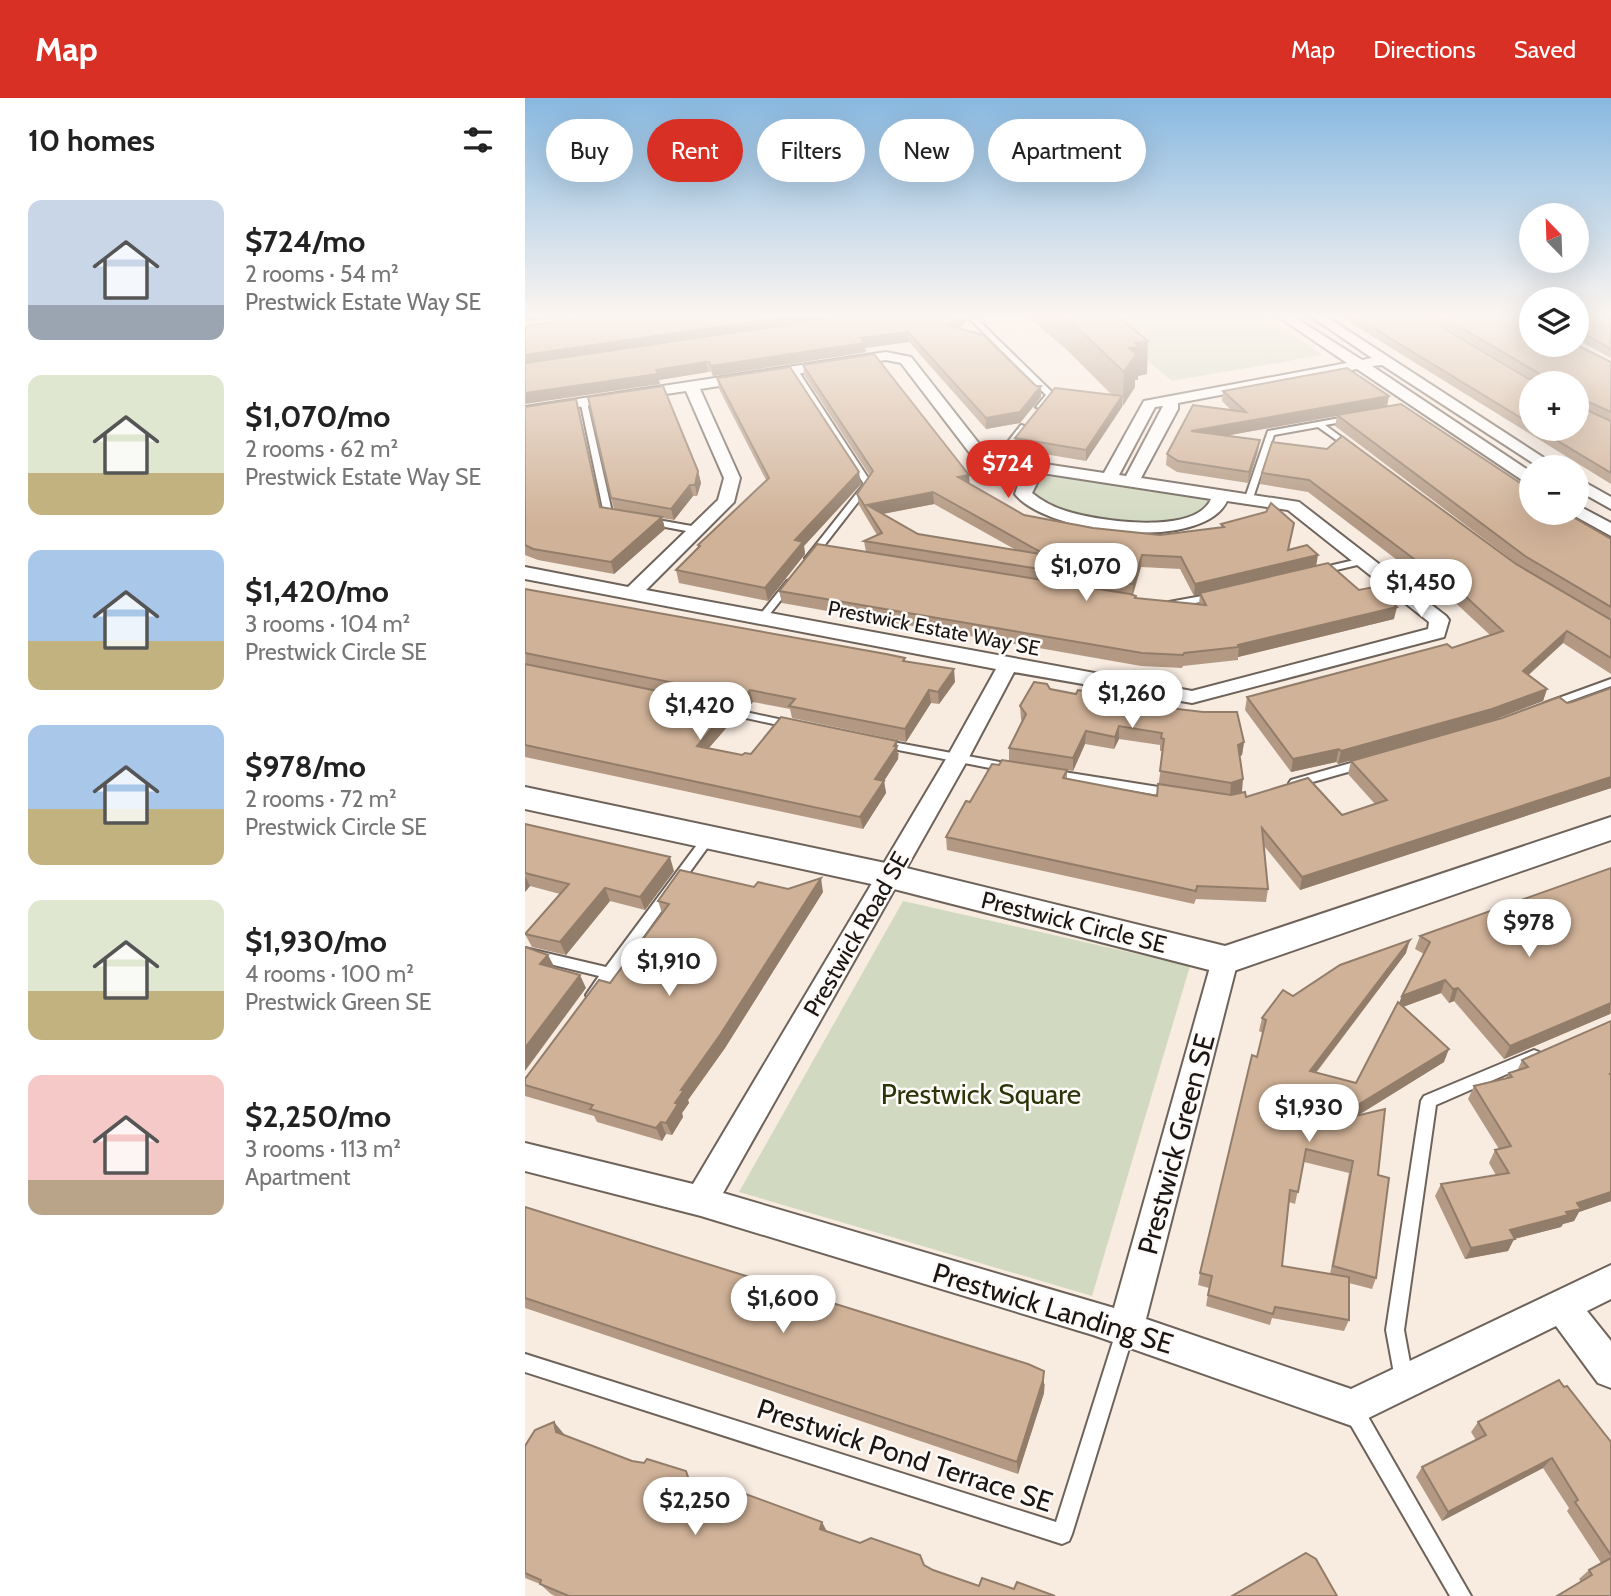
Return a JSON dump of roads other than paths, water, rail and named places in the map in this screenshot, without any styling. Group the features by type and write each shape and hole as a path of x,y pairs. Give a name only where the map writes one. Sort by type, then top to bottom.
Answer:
{"street":[{"name":"Prestwick Estate Way SE","path":"525,411 698,385"},
{"name":"Prestwick Estate Way SE","path":"525,573 631,595 1192,697 1437,633 1439,620 1293,506 1038,468 978,453 925,385"},
{"path":"1110,477 1149,404 1248,385"},
{"path":"1386,385 1519,471"},
{"path":"1423,385 1531,455"},
{"path":"631,595 726,502 732,478 691,386"},
{"path":"1132,480 1171,409 1170,399"},
{"path":"1038,468 1027,482 1023,494 1030,502 1058,514 1115,525 1157,527 1185,524 1206,516 1218,505 1221,494"},
{"path":"1589,491 1611,504"},
{"path":"1589,517 1611,531"},
{"name":"Prestwick Road SE","path":"701,1201 890,876 1008,665"},
{"name":"Prestwick Circle SE","path":"525,798 890,876 1225,960"},
{"path":"1225,960 1611,828"},
{"name":"Prestwick Green SE","path":"1126,1328 1225,960"},
{"name":"Prestwick Landing SE","path":"525,1157 701,1201 1126,1328 1352,1408"},
{"path":"1352,1408 1611,1281"},
{"path":"1561,1305 1611,1370"}],"lane":[{"path":"801,569 868,484 803,385"},
{"path":"999,459 1050,395 1040,385"},
{"path":"583,402 608,514 697,530"},
{"path":"1249,498 1271,433 1358,417"},
{"path":"1319,424 1363,457"},
{"path":"816,550 830,552"},
{"path":"1310,573 1363,561"},
{"path":"762,618 793,579"},
{"path":"1157,606 1184,604 1231,593"},
{"path":"1532,711 1611,682"},
{"path":"701,706 809,728"},
{"path":"876,742 1012,768"},
{"path":"1282,787 1374,760"},
{"path":"1039,772 1189,795"},
{"path":"586,1004 709,837"},
{"path":"525,953 609,973"},
{"path":"1404,1382 1395,1329 1429,1101 1551,1048"},
{"name":"Prestwick Pond Terrace SE","path":"525,1363 1062,1534 1126,1328"},
{"path":"1352,1408 1461,1596"}],"park label":[{"name":"Prestwick Square","path":"981,1094"}]}
